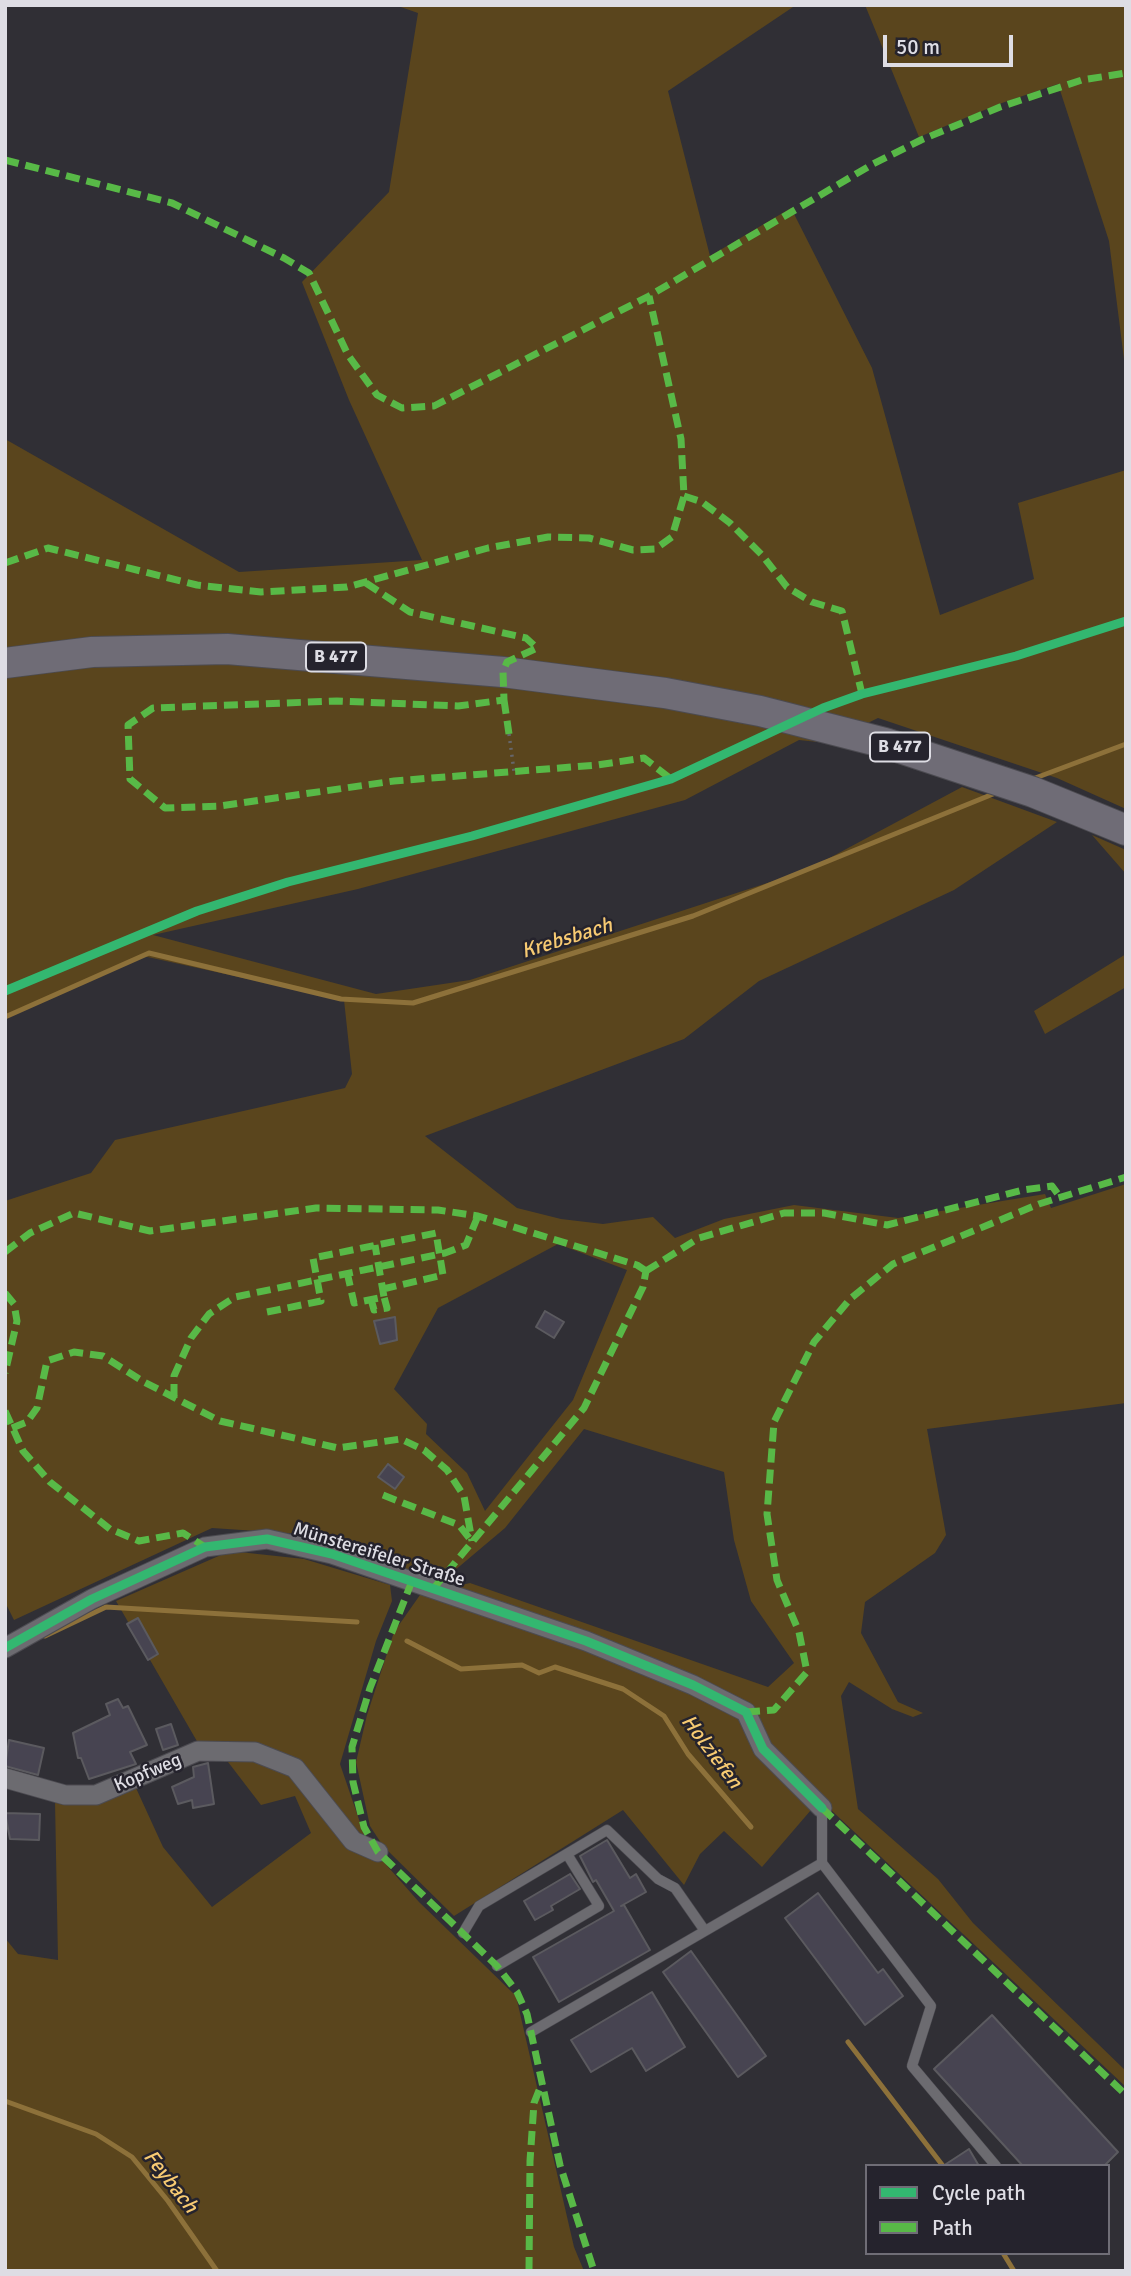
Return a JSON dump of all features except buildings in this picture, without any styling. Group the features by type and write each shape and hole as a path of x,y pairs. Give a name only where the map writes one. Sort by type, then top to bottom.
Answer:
{"main road":[{"name":"B 477","path":"5,663 92,652 227,649 478,670 665,693 761,711 885,743 1033,792 1126,830"}],"street":[{"name":"Münstereifeler Straße","path":"5,1648 92,1600 205,1548 267,1539 332,1555 586,1641 693,1685 747,1712 763,1749 822,1808"},
{"name":"Kopfweg","path":"5,1778 65,1795 96,1795 198,1751 256,1752 295,1768 352,1841 378,1852"}],"lane":[{"path":"822,1808 821,1863 931,2006 912,2066 994,2164"},
{"path":"463,1933 479,1906 607,1830 658,1879 675,1888 705,1931"},
{"path":"497,1966 598,1906 567,1854"},
{"path":"531,2032 821,1863"}],"path":[{"path":"509,734 514,771"}],"shaded area":[{"path":"395,5 796,5 668,91 710,256 791,208 872,368 940,615 1034,579 1018,503 1126,470 1126,809 1057,778 878,718 827,743 799,740 685,800 358,889 153,935 376,994 470,980 807,870 962,787 1057,822 954,890 759,981 684,1039 425,1136 517,1208 561,1219 603,1224 653,1217 675,1238 724,1219 794,1205 898,1218 1045,1194 1051,1208 1126,1184 1126,1403 927,1429 946,1535 935,1553 865,1602 861,1633 898,1702 923,1713 913,1717 892,1709 849,1682 841,1696 858,1809 938,1879 973,1923 1126,2071 1126,2087 815,1795 811,1810 762,1867 724,1831 700,1854 684,1885 623,1810 454,1916 383,1846 370,1826 356,1762 367,1715 394,1632 420,1595 470,1583 768,1687 794,1663 751,1601 734,1540 724,1472 584,1429 505,1528 454,1571 417,1574 302,1534 212,1528 14,1620 5,1602 5,1201 91,1173 115,1140 345,1088 352,1074 344,1000 143,956 5,1019 5,439 239,572 422,560 349,400 302,282 389,192 418,13","holes":["558,1244 627,1270 573,1400 485,1511 467,1473 426,1434 427,1424 394,1389 438,1308"]},
{"path":"865,5 1126,5 1126,375 1109,241 1058,84 999,104 919,137"},
{"path":"1092,835 1126,850 1126,874"},
{"path":"1126,954 1126,987 1045,1034 1034,1011"},
{"path":"230,1551 304,1559 390,1585 392,1601 376,1641 340,1764 367,1843 419,1902 516,1996 574,2247 584,2271 5,2271 5,1938 18,1954 58,1960 55,1801 136,1788 163,1847 212,1907 311,1833 295,1796 261,1805 215,1745 198,1743 116,1601"}],"waterway":[{"name":"Krebsbach","path":"1030,780 1126,744"},
{"name":"Krebsbach","path":"5,1017 149,953 341,999 413,1003 693,916 998,792"},
{"name":"Holziefen","path":"45,1636 106,1607 357,1622"},
{"name":"Holziefen","path":"407,1641 461,1669 522,1665 539,1673 555,1667 623,1689 664,1716 688,1754 751,1827"},
{"name":"Holziefen","path":"848,2042 941,2164"},
{"name":"Feybach","path":"5,2101 96,2134 132,2157 168,2201 217,2271"},
{"name":"Holziefen","path":"1004,2255 1014,2271"}],"marked path":[{"path":"5,160 172,203 284,258 309,273 348,355 377,395 402,408 434,406 649,296 873,164 921,140 1000,107 1082,80 1126,73"},
{"path":"5,563 48,548 197,585 261,592 347,587 488,548 548,537 589,538 633,550 655,549 672,537 684,496 681,439 649,296"},
{"path":"684,496 702,502 730,523 762,555 787,587 812,602 842,611 862,694"},
{"path":"366,583 410,612 526,638 537,648 507,662 503,672 504,700 458,706 337,701 153,708 128,725 130,779 165,808 220,806 394,781 597,765 644,758 671,779"},
{"path":"504,700 509,734"},
{"path":"746,1712 774,1710 807,1672 799,1632 777,1580 767,1514 774,1422 814,1342 850,1299 893,1264 1039,1204 1126,1177"},
{"path":"646,1271 699,1238 784,1213 824,1213 887,1225 1023,1190 1052,1186 1060,1197"},
{"path":"5,1252 30,1233 74,1213 150,1231 316,1208 438,1210 478,1216 637,1265 646,1271"},
{"path":"174,1398 174,1376 191,1338 209,1314 235,1297 445,1253 466,1245 478,1216"},
{"path":"267,1312 321,1301 313,1258 436,1233 443,1275 383,1289"},
{"path":"347,1272 354,1303 384,1297 375,1245"},
{"path":"433,1589 584,1408 643,1287 646,1271"},
{"path":"5,1293 14,1304 17,1321 5,1373"},
{"path":"371,1299 374,1310 387,1308 384,1297"},
{"path":"12,1428 27,1422 37,1408 47,1361 74,1352 103,1356 144,1382 220,1421 338,1448 401,1439 424,1450 447,1470 464,1496 472,1541"},
{"path":"5,1411 23,1451 50,1482 110,1529 139,1541 183,1533 205,1547"},
{"path":"383,1495 459,1525 470,1539"},
{"path":"412,1581 370,1688 352,1747 353,1782 364,1827 378,1852 497,1966 517,1992 527,2014 560,2165 594,2271"},
{"path":"822,1808 1126,2095"},
{"path":"529,2271 530,2161 534,2103 542,2083"}],"cycle path":[{"path":"5,991 197,911 288,882 472,836 671,779 823,708 862,694 1016,656 1126,621"},
{"path":"5,1648 92,1599 205,1547 267,1539 332,1554 586,1641 693,1685 746,1712 763,1749 822,1808"}]}
